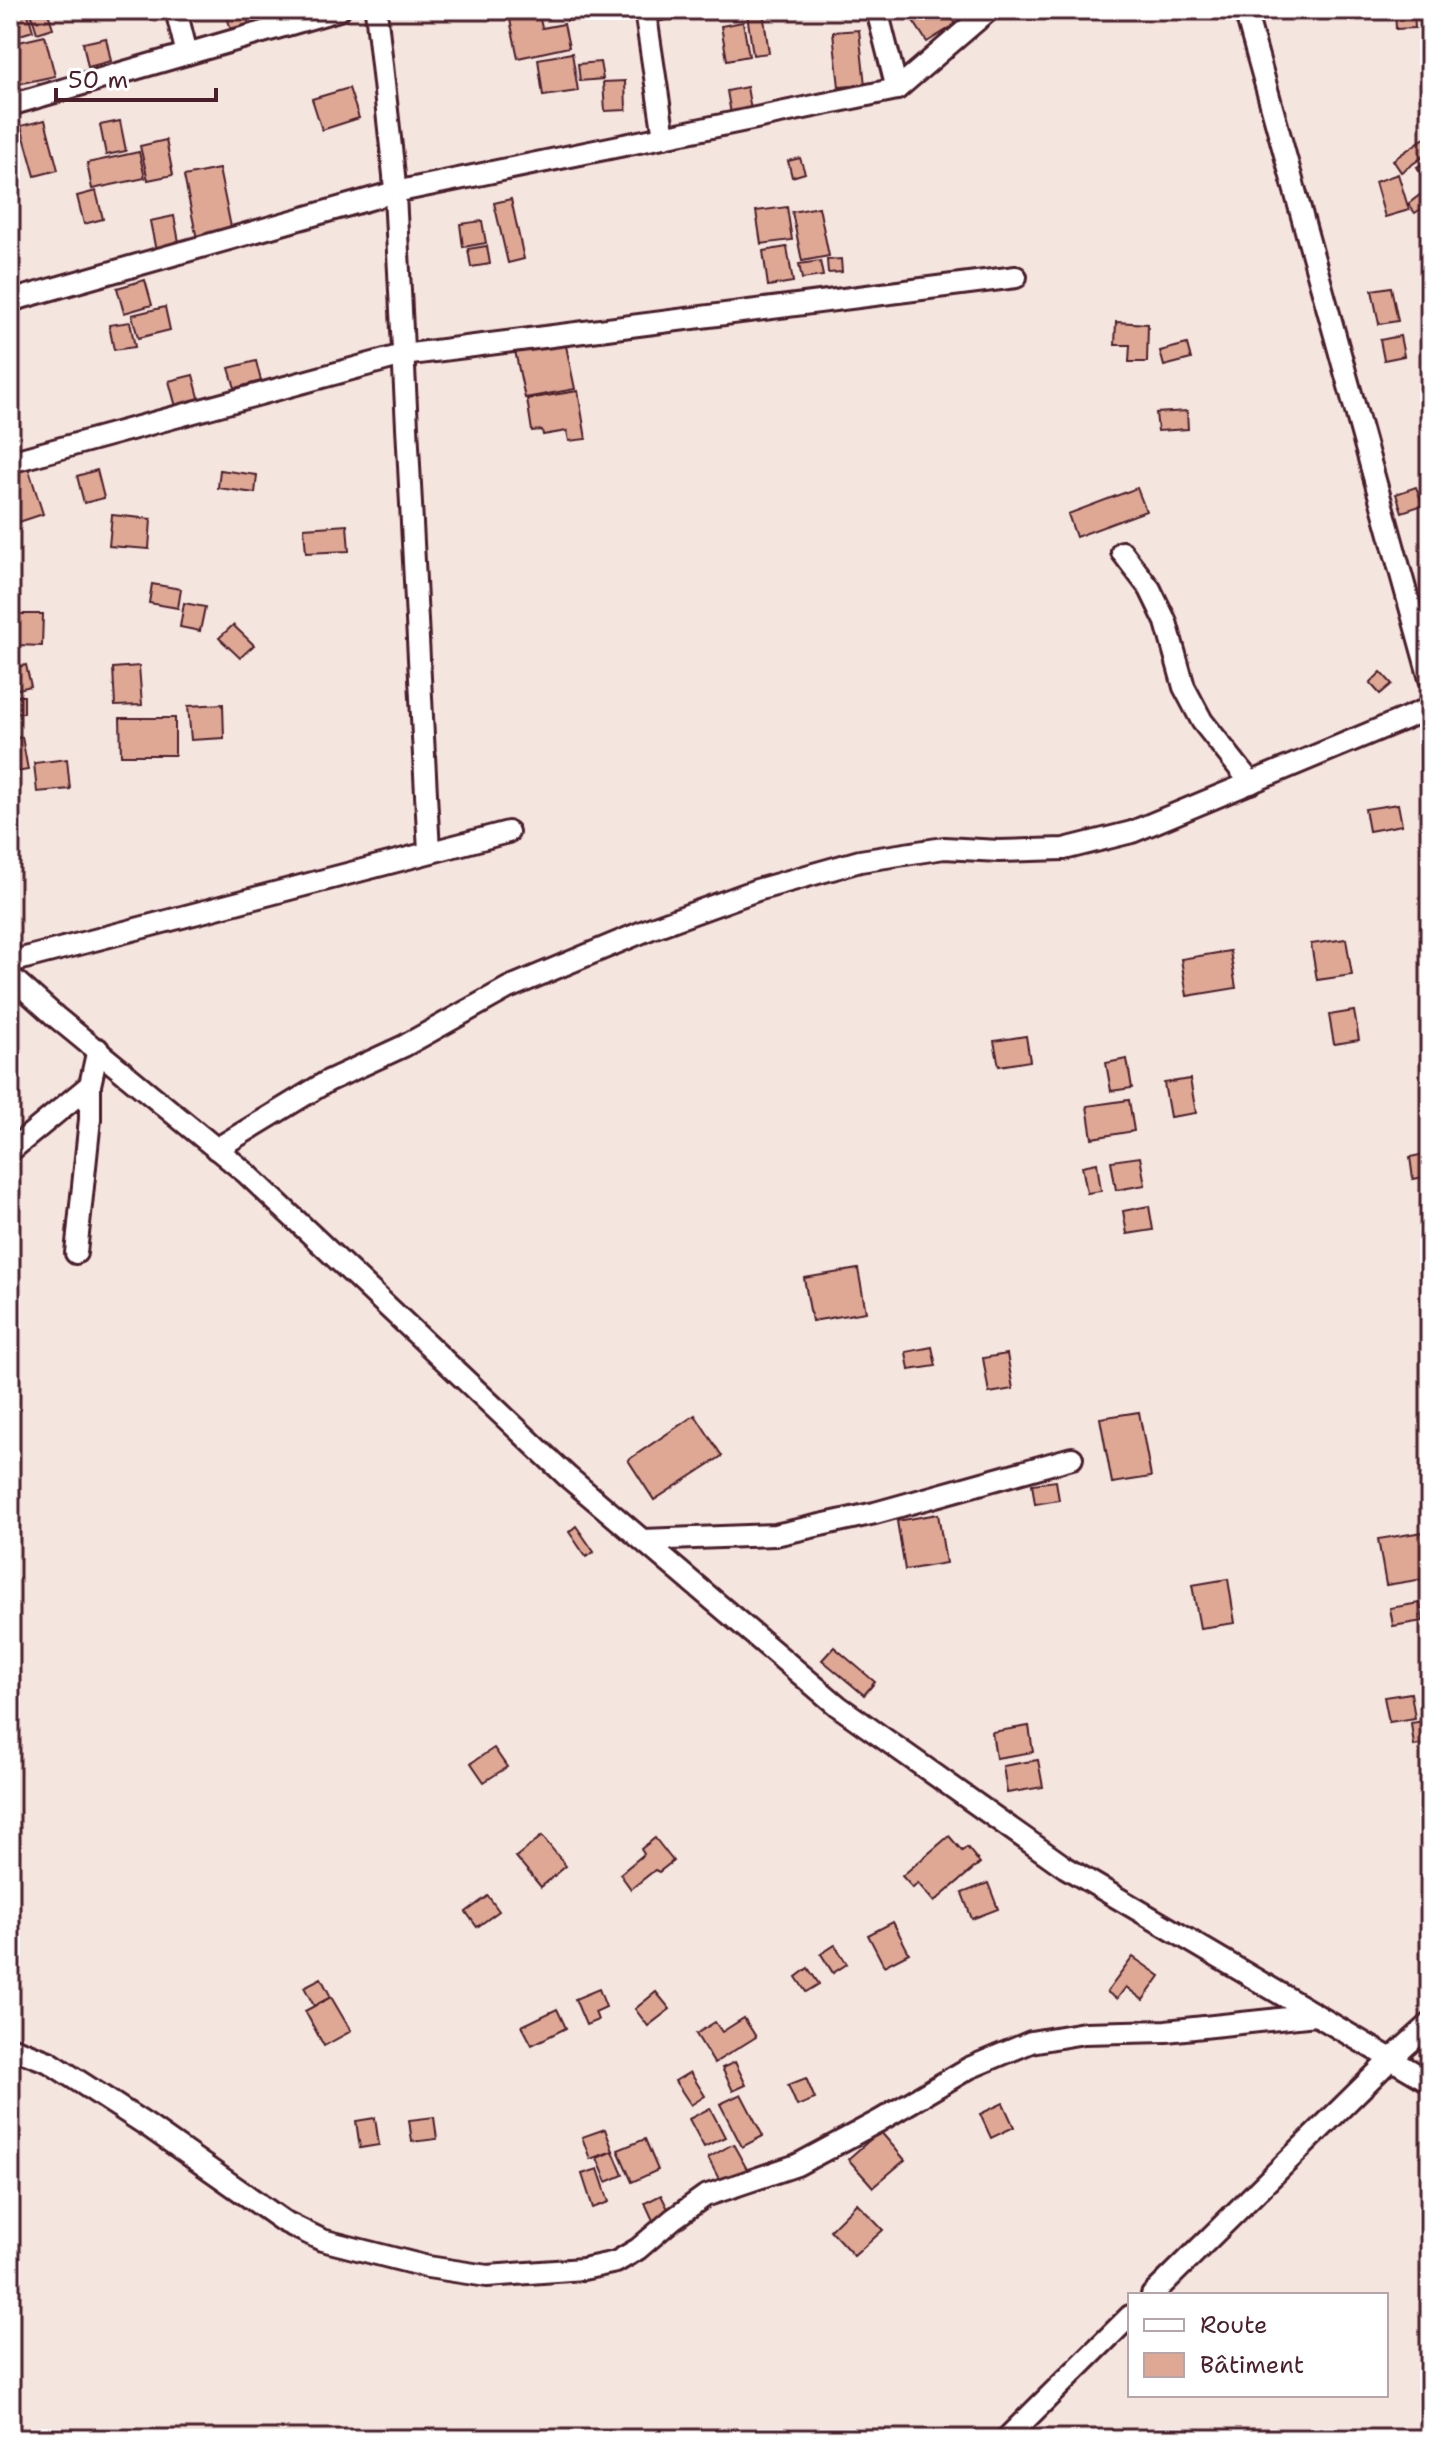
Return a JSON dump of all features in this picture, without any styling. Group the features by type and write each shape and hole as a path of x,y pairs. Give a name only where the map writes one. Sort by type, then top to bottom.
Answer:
{"street":[{"path":"176,10 187,54"},
{"path":"10,105 339,10"},
{"path":"376,10 395,192 429,852"},
{"path":"645,10 664,137"},
{"path":"877,10 897,89"},
{"path":"10,301 395,192 897,89 989,10"},
{"path":"1245,10 1430,679"},
{"path":"10,462 403,355 1016,277"},
{"path":"1122,552 1150,589 1166,622 1184,687 1202,721 1251,783"},
{"path":"216,1149 328,1081 404,1046 508,988 652,928 757,890 860,861 944,848 999,851 1064,849 1132,832 1430,708"},
{"path":"10,962 508,832"},
{"path":"10,976 258,1184 568,1477 838,1706 1053,1858 1430,2082"},
{"path":"76,1253 90,1119 90,1085 98,1049"},
{"path":"10,1151 90,1085"},
{"path":"643,1540 775,1535 875,1513 1072,1458"},
{"path":"10,2047 49,2062 148,2126 283,2221 322,2240 428,2267 487,2276 583,2269 616,2262 638,2249 705,2196 797,2165 969,2068 1031,2042 1084,2033 1166,2031 1316,2015"},
{"path":"1154,2293 1430,2024"},
{"path":"1006,2439 1128,2318"}],"building":[{"path":"10,10 27,10 33,31 10,38"},
{"path":"30,10 47,10 53,28 37,33"},
{"path":"245,10 249,25 231,30 226,13"},
{"path":"250,10 278,10 253,17"},
{"path":"508,10 538,10 542,28 564,24 569,47 518,58"},
{"path":"567,10 584,10 585,19 567,21"},
{"path":"655,10 678,10 680,17 657,22"},
{"path":"927,10 947,10 956,24 927,42 912,19"},
{"path":"1395,10 1414,10 1415,28 1396,29"},
{"path":"763,12 769,53 753,55 747,14"},
{"path":"743,22 749,56 727,60 721,26"},
{"path":"859,30 865,85 839,87 833,32"},
{"path":"45,36 55,76 13,85 10,44"},
{"path":"106,38 111,61 88,67 83,43"},
{"path":"572,53 578,91 543,96 538,59"},
{"path":"600,62 603,79 580,81 578,64"},
{"path":"625,81 626,110 605,111 603,82"},
{"path":"747,87 751,110 731,114 727,91"},
{"path":"349,88 359,118 322,130 312,99"},
{"path":"45,120 58,170 35,176 21,126"},
{"path":"120,121 126,151 106,155 100,125"},
{"path":"1426,137 1430,152 1401,172 1393,160"},
{"path":"166,140 173,175 148,180 140,146"},
{"path":"139,152 145,178 92,189 87,163"},
{"path":"800,158 805,173 792,177 788,161"},
{"path":"1430,160 1430,190 1417,167"},
{"path":"219,169 232,232 197,239 184,176"},
{"path":"1398,174 1409,210 1385,217 1375,182"},
{"path":"96,191 103,219 84,224 77,196"},
{"path":"1425,191 1430,203 1415,213 1408,204"},
{"path":"511,199 524,259 508,263 494,203"},
{"path":"787,207 792,240 761,244 756,211"},
{"path":"819,207 829,256 802,261 792,212"},
{"path":"174,216 180,247 156,251 150,221"},
{"path":"482,221 486,243 463,247 460,224"},
{"path":"487,246 490,264 471,267 468,249"},
{"path":"787,247 793,282 768,286 763,251"},
{"path":"841,259 842,272 828,273 827,260"},
{"path":"820,261 823,276 802,279 799,264"},
{"path":"145,280 152,305 124,313 117,288"},
{"path":"1391,287 1398,321 1379,324 1372,290"},
{"path":"165,307 170,330 138,338 132,315"},
{"path":"130,322 135,347 114,350 109,325"},
{"path":"1116,322 1148,324 1147,362 1129,362 1130,345 1115,345"},
{"path":"1400,336 1404,356 1384,360 1380,340"},
{"path":"565,341 575,389 525,398 515,351"},
{"path":"1187,344 1191,359 1164,366 1160,351"},
{"path":"256,361 261,381 235,388 229,368"},
{"path":"193,375 200,401 176,407 169,381"},
{"path":"578,391 586,439 569,441 567,431 543,435 542,430 532,431 527,399"},
{"path":"1187,411 1188,429 1158,431 1156,413"},
{"path":"28,467 43,514 16,523 10,505 10,473"},
{"path":"97,470 104,498 84,503 77,476"},
{"path":"220,470 257,475 255,493 218,488"},
{"path":"1416,487 1423,505 1402,512 1396,494"},
{"path":"1137,488 1146,511 1076,537 1068,514"},
{"path":"112,515 151,519 149,549 109,546"},
{"path":"347,525 349,551 306,553 304,528"},
{"path":"152,584 181,589 178,608 149,603"},
{"path":"184,603 205,607 200,631 180,627"},
{"path":"18,614 43,614 42,646 17,645"},
{"path":"10,615 14,615 11,642 10,642"},
{"path":"233,625 254,645 240,658 219,638"},
{"path":"26,665 31,686 10,691 10,669"},
{"path":"139,666 142,705 115,706 113,668"},
{"path":"1381,672 1392,684 1380,694 1370,683"},
{"path":"10,696 24,696 24,713 10,713"},
{"path":"223,704 224,738 191,740 188,706"},
{"path":"120,718 175,718 175,755 121,755"},
{"path":"22,737 28,770 10,773 10,739"},
{"path":"67,759 70,789 37,792 34,763"},
{"path":"1398,804 1402,825 1369,831 1365,809"},
{"path":"1346,939 1352,975 1317,980 1311,944"},
{"path":"1230,951 1236,988 1187,996 1181,959"},
{"path":"1354,1011 1359,1040 1334,1044 1329,1015"},
{"path":"1026,1036 1030,1061 999,1066 994,1041"},
{"path":"1127,1059 1132,1088 1111,1091 1106,1063"},
{"path":"1190,1079 1196,1113 1170,1117 1164,1083"},
{"path":"1129,1100 1134,1131 1092,1138 1087,1106"},
{"path":"1430,1153 1430,1176 1413,1179 1410,1157"},
{"path":"1140,1157 1145,1185 1116,1190 1111,1161"},
{"path":"1097,1163 1101,1191 1087,1193 1082,1166"},
{"path":"1430,1194 1430,1214 1425,1215 1421,1196"},
{"path":"1149,1206 1153,1230 1127,1234 1123,1211"},
{"path":"858,1269 866,1312 812,1321 804,1278"},
{"path":"932,1347 936,1366 909,1370 906,1352"},
{"path":"1007,1354 1013,1389 989,1393 983,1358"},
{"path":"1139,1412 1151,1477 1112,1483 1100,1418"},
{"path":"695,1415 722,1456 654,1500 628,1460"},
{"path":"1056,1481 1059,1500 1035,1504 1032,1484"},
{"path":"938,1514 946,1563 905,1570 897,1521"},
{"path":"576,1526 594,1552 586,1557 569,1532"},
{"path":"1430,1531 1430,1578 1386,1585 1378,1539"},
{"path":"1228,1579 1235,1623 1200,1628 1192,1585"},
{"path":"1420,1603 1423,1621 1393,1626 1390,1608"},
{"path":"834,1647 875,1682 864,1695 822,1660"},
{"path":"1411,1693 1415,1718 1389,1722 1384,1697"},
{"path":"1430,1720 1430,1743 1414,1746 1411,1723"},
{"path":"1029,1726 1033,1752 996,1758 992,1732"},
{"path":"494,1748 507,1767 484,1782 471,1763"},
{"path":"1038,1760 1043,1787 1007,1793 1003,1766"},
{"path":"542,1836 566,1866 541,1887 516,1857"},
{"path":"949,1836 962,1851 967,1847 980,1863 934,1902 918,1883 913,1888 902,1876"},
{"path":"655,1838 673,1861 659,1872 655,1870 631,1889 620,1874 644,1854 641,1849"},
{"path":"988,1883 998,1909 972,1919 962,1893"},
{"path":"488,1896 499,1911 477,1927 466,1912"},
{"path":"893,1922 909,1953 884,1966 868,1935"},
{"path":"835,1945 847,1964 833,1973 821,1954"},
{"path":"1133,1957 1160,1976 1143,2000 1126,1987 1117,1999 1107,1992"},
{"path":"808,1968 819,1984 806,1992 796,1977"},
{"path":"321,1978 331,1997 314,2006 304,1987"},
{"path":"599,1989 606,2007 595,2012 598,2020 586,2025 575,1999"},
{"path":"656,1992 670,2009 648,2026 635,2009"},
{"path":"331,1997 351,2031 324,2046 305,2011"},
{"path":"557,2009 566,2028 532,2045 522,2026"},
{"path":"744,2018 756,2037 714,2063 696,2034 715,2022 722,2032"},
{"path":"735,2062 746,2085 733,2091 722,2068"},
{"path":"690,2072 705,2096 691,2105 675,2081"},
{"path":"806,2078 815,2099 797,2106 788,2085"},
{"path":"741,2094 763,2136 742,2147 720,2104"},
{"path":"1003,2103 1014,2127 991,2138 980,2114"},
{"path":"710,2108 725,2137 704,2147 689,2119"},
{"path":"434,2117 437,2139 412,2142 409,2120"},
{"path":"375,2118 379,2145 360,2148 356,2121"},
{"path":"605,2129 613,2151 590,2159 582,2137"},
{"path":"880,2131 905,2160 873,2187 848,2159"},
{"path":"645,2139 658,2170 632,2182 618,2150"},
{"path":"733,2144 748,2171 722,2185 708,2158"},
{"path":"613,2151 623,2175 607,2182 597,2158"},
{"path":"598,2169 609,2202 593,2208 582,2174"},
{"path":"661,2195 673,2219 656,2227 645,2203"},
{"path":"857,2203 883,2230 854,2256 830,2230"}]}
